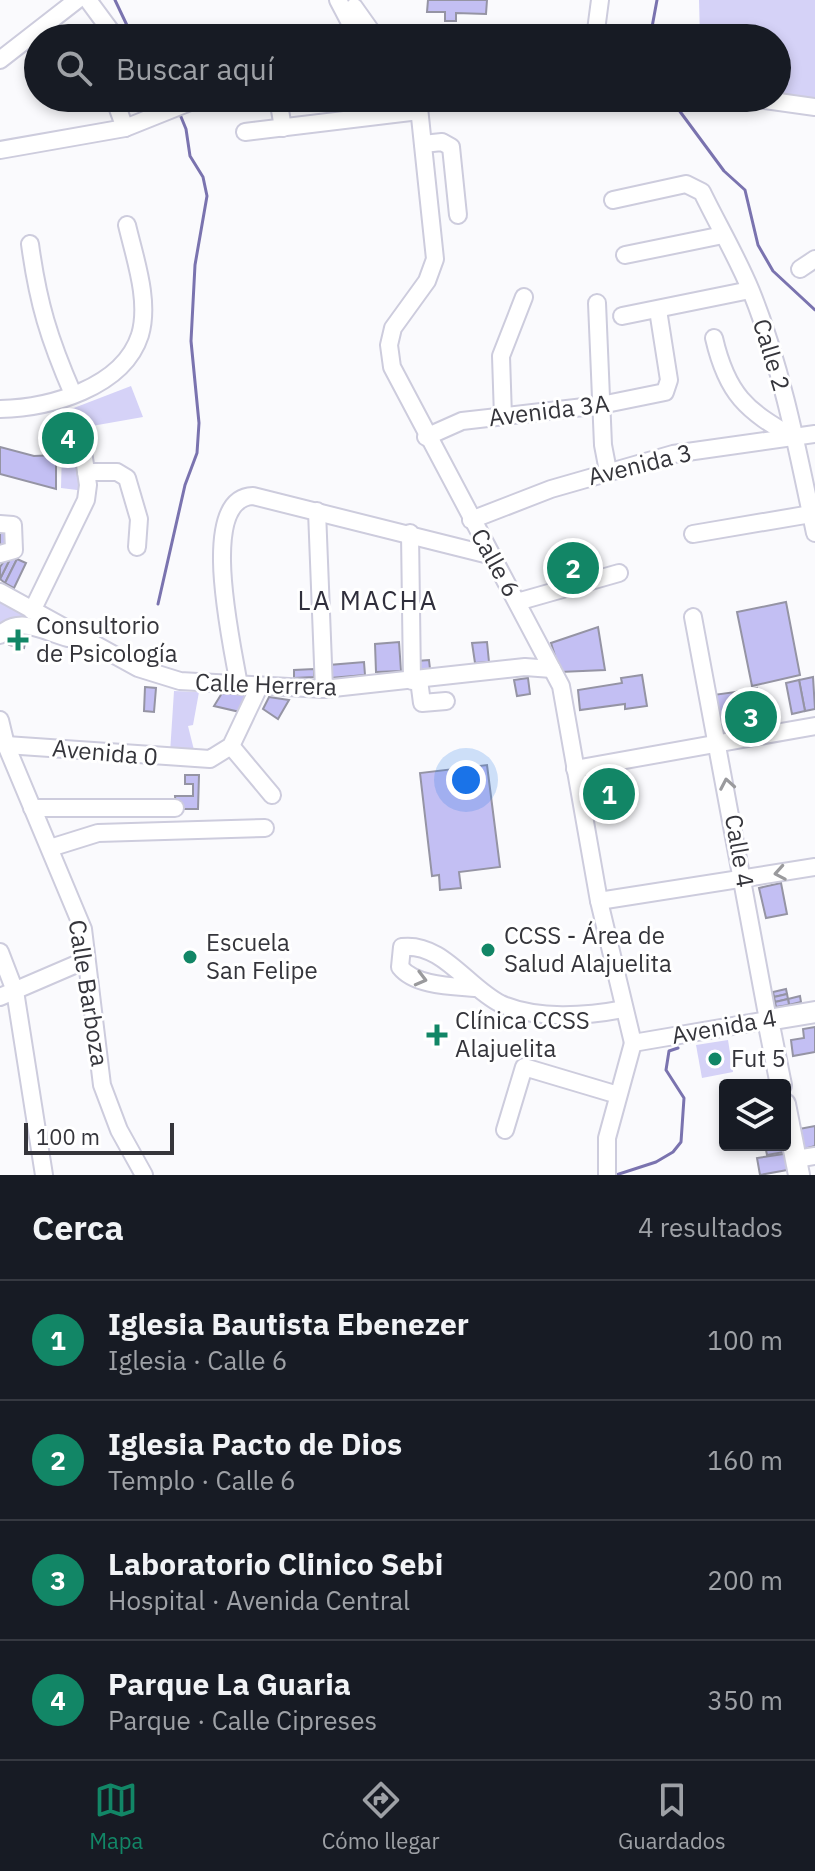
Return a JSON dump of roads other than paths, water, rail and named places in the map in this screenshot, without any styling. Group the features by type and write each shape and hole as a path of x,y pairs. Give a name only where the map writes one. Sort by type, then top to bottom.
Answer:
{"main road":[{"name":"Avenida 4","path":"768,1020 815,1012"},
{"name":"Calle 4","path":"768,1020 780,1079"},
{"path":"791,1124 803,1163"}],"street":[{"path":"46,24 77,0"},
{"path":"88,0 106,24"},
{"path":"597,24 600,0"},
{"path":"348,5 364,24"},
{"path":"0,60 24,41"},
{"path":"791,104 815,107"},
{"path":"119,112 125,128"},
{"path":"0,133 6,148 125,128 168,112"},
{"path":"280,112 283,128"},
{"path":"245,132 377,112"},
{"name":"Calle 6","path":"419,112 434,264 427,281 393,328 389,352 394,374 561,686 599,901 633,1043"},
{"path":"423,144 442,142 451,147 458,215"},
{"name":"Calle 2","path":"613,200 686,184 699,187 750,290 795,438 815,533"},
{"path":"0,409 24,408 73,394 114,372 125,361 140,334 143,303 127,225"},
{"path":"625,255 723,235"},
{"path":"30,244 44,325 73,394"},
{"path":"800,269 815,259"},
{"path":"622,316 750,290"},
{"path":"503,417 501,356 524,297"},
{"path":"597,303 601,405 608,471"},
{"name":"Avenida 3A","path":"426,437 462,421 601,405 658,394 669,385 658,310"},
{"path":"714,338 728,384 738,398 795,438"},
{"path":"32,611 86,500 86,472 80,431"},
{"name":"Avenida 3","path":"471,520 512,502 608,471 713,447 815,434"},
{"path":"86,472 117,472 127,478 139,519 137,547"},
{"path":"239,686 221,563 224,524 232,505 240,498 253,496 489,555"},
{"path":"317,511 324,689"},
{"path":"693,534 811,514"},
{"path":"0,524 13,525 17,544 14,550 0,554"},
{"path":"410,533 420,680 434,702"},
{"path":"517,602 619,573"},
{"name":"Calle Herrera","path":"0,592 92,645 151,674 180,681 324,689 525,667 552,669"},
{"name":"Calle 4","path":"693,617 719,743 768,1020"},
{"path":"0,635 9,626 18,623 92,645"},
{"path":"259,687 231,746 272,795"},
{"name":"Calle Barboza","path":"0,720 6,745 83,929 102,1085 119,1130 144,1175"},
{"path":"575,769 815,726"},
{"name":"Avenida 0","path":"6,745 203,760 217,757 231,746"},
{"path":"32,808 175,808"},
{"path":"50,848 98,833 265,828"},
{"path":"599,901 815,867"},
{"path":"0,952 44,1175"},
{"path":"7,994 86,960"},
{"path":"475,988 503,1005 537,1013 601,1013 624,1009"},
{"name":"Avenida 4","path":"633,1043 768,1020"},
{"path":"607,1175 605,1152 633,1043"},
{"path":"505,1130 524,1067 618,1095"}],"waterway":[{"path":"115,0 126,24"},
{"path":"653,24 657,0"},
{"path":"158,604 185,485 197,453 199,423 191,341 195,265 207,196 203,177 190,156 186,129 179,112"},
{"path":"680,112 724,171 745,190 758,245 773,271 815,310"},
{"path":"616,1175 656,1162 673,1152 681,1142 684,1098 666,1070 669,1051 678,1048"}],"place":[{"name":"Parque La Guaria","path":"68,438"},
{"name":"Iglesia Pacto de Dios","path":"573,568"},
{"name":"Consultorio de Psicología","path":"18,640"},
{"name":"Laboratorio Clinico Sebi","path":"751,717"},
{"name":"Iglesia Bautista Ebenezer","path":"609,794"},
{"name":"CCSS - Área de Salud Alajuelita","path":"488,950"},
{"name":"Escuela San Felipe","path":"190,957"},
{"name":"Clínica CCSS Alajuelita","path":"437,1035"},
{"name":"Fut 5","path":"715,1059"}],"district":[{"name":"LA MACHA","path":"368,601"}]}
